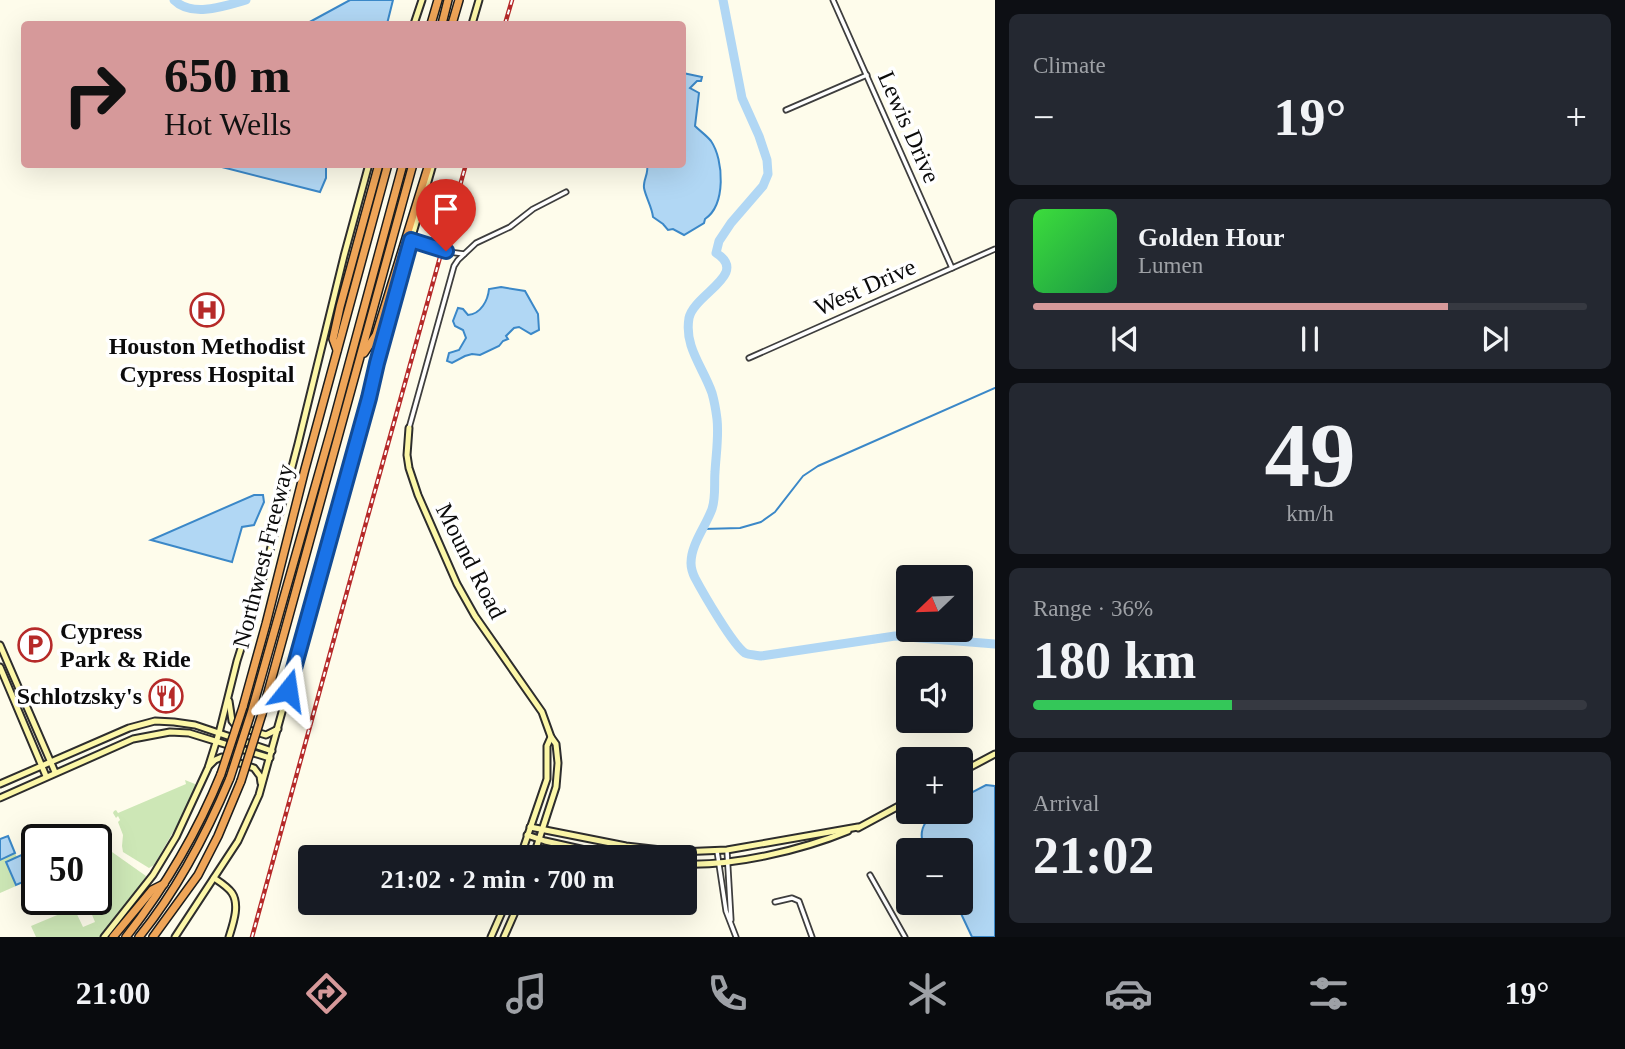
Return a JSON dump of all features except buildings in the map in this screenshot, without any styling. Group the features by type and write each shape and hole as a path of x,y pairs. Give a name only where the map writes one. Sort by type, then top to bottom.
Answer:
{"highway":[{"path":"432,21 438,0"},
{"path":"443,21 448,0"},
{"path":"453,21 458,0"},
{"path":"337,351 333,339 340,307 378,168"},
{"name":"Northwest Freeway","path":"126,937 164,884 191,839 221,774 269,613 387,168"},
{"path":"139,937 187,867 230,778 325,453 402,168"},
{"name":"Northwest Freeway","path":"153,937 198,875 241,781 412,168"},
{"path":"360,359 376,335 430,168"},
{"path":"113,937 152,890 164,884"},
{"path":"159,937 160,928"}],"street":[{"path":"415,21 422,0"},
{"path":"473,21 479,0"},
{"name":"Lewis Drive","path":"833,0 952,268"},
{"path":"786,110 867,75"},
{"path":"104,937 153,875 176,837 208,768 261,585 368,168"},
{"path":"175,937 238,841 261,787 430,168"},
{"path":"409,428 454,266 476,243 510,227 533,209 566,192"},
{"path":"411,240 442,251 464,254"},
{"name":"West Drive","path":"749,358 995,249"},
{"name":"Mound Road","path":"409,428 409,468 457,584 475,616 542,712 556,744 556,787 538,845"},
{"path":"0,645 55,772"},
{"path":"10,668 1,670 46,776"},
{"path":"229,698 232,720 236,726 266,734 278,729"},
{"path":"0,783 129,728 155,722 195,725 271,754"},
{"path":"129,728 133,739"},
{"path":"0,798 133,739 170,732 189,733 271,754"},
{"path":"524,845 547,779 547,746 551,737"},
{"path":"973,766 995,754"},
{"path":"208,768 222,757 254,768 260,775 261,787"},
{"path":"697,863 728,862 805,846 835,837 896,807"},
{"path":"530,827 626,846 679,852 727,850 858,827"},
{"path":"527,835 566,845"},
{"path":"727,850 731,922"},
{"path":"718,851 726,911 736,937"},
{"path":"870,875 905,937"},
{"path":"214,878 232,892 234,899 235,918 229,937"},
{"path":"775,902 792,898 799,901 812,937"},
{"path":"491,937 501,915"},
{"path":"504,937 514,915"}],"green space":[{"path":"185,780 196,786 176,827 154,865 149,868 123,852 123,835 118,822 120,820 113,813 186,784"},
{"path":"112,852 146,876 131,900 100,937 36,937 31,926 57,915 77,915 83,927 95,922 92,915 112,915"},
{"path":"15,853 17,857 6,862 16,886 0,893 0,860"}],"water":[{"path":"350,0 393,0 388,21 312,21"},
{"path":"686,74 702,77 701,81 697,81 690,88 699,93 695,126 711,141 715,149 721,182 717,204 704,223 684,235 673,229 668,230 653,217 644,185 647,168 686,168"},
{"path":"226,168 326,168 326,178 320,192"},
{"path":"501,287 525,291 538,314 539,330 531,334 519,327 514,328 506,336 508,339 499,346 480,355 465,356 452,363 447,361 449,353 459,350 466,338 463,330 455,326 453,321 458,308 468,315 473,314 483,306 489,289"},
{"path":"254,495 263,495 264,502 254,525 242,527 232,562 151,540"},
{"path":"986,785 995,786 995,937 972,937 962,915 973,915 973,838 922,838 925,824 973,824 973,792"},
{"path":"8,836 15,853 0,860 0,839"},
{"path":"21,855 21,883 16,885 6,862"}],"waterway":[{"path":"174,0 181,5 199,9 246,0"},
{"path":"723,0 742,98 759,136 767,160 768,174 763,186 719,241 716,253 725,261 727,269 724,276 693,309 689,318 689,338 712,393 718,432 714,500 693,549 691,563 694,576 726,630 748,654 761,656 895,636 995,644"},
{"path":"703,529 740,528 761,522 775,512 803,476 818,466 995,388"}],"railway":[{"path":"506,21 512,0"},
{"path":"252,937 465,168"}],"place":[{"name":"Houston Methodist Cypress Hospital","path":"207,310"},
{"name":"Cypress Park & Ride","path":"35,645"},
{"name":"Schlotzsky's","path":"166,696"}],"route":[{"path":"288,690 411,240 446,251"}]}
